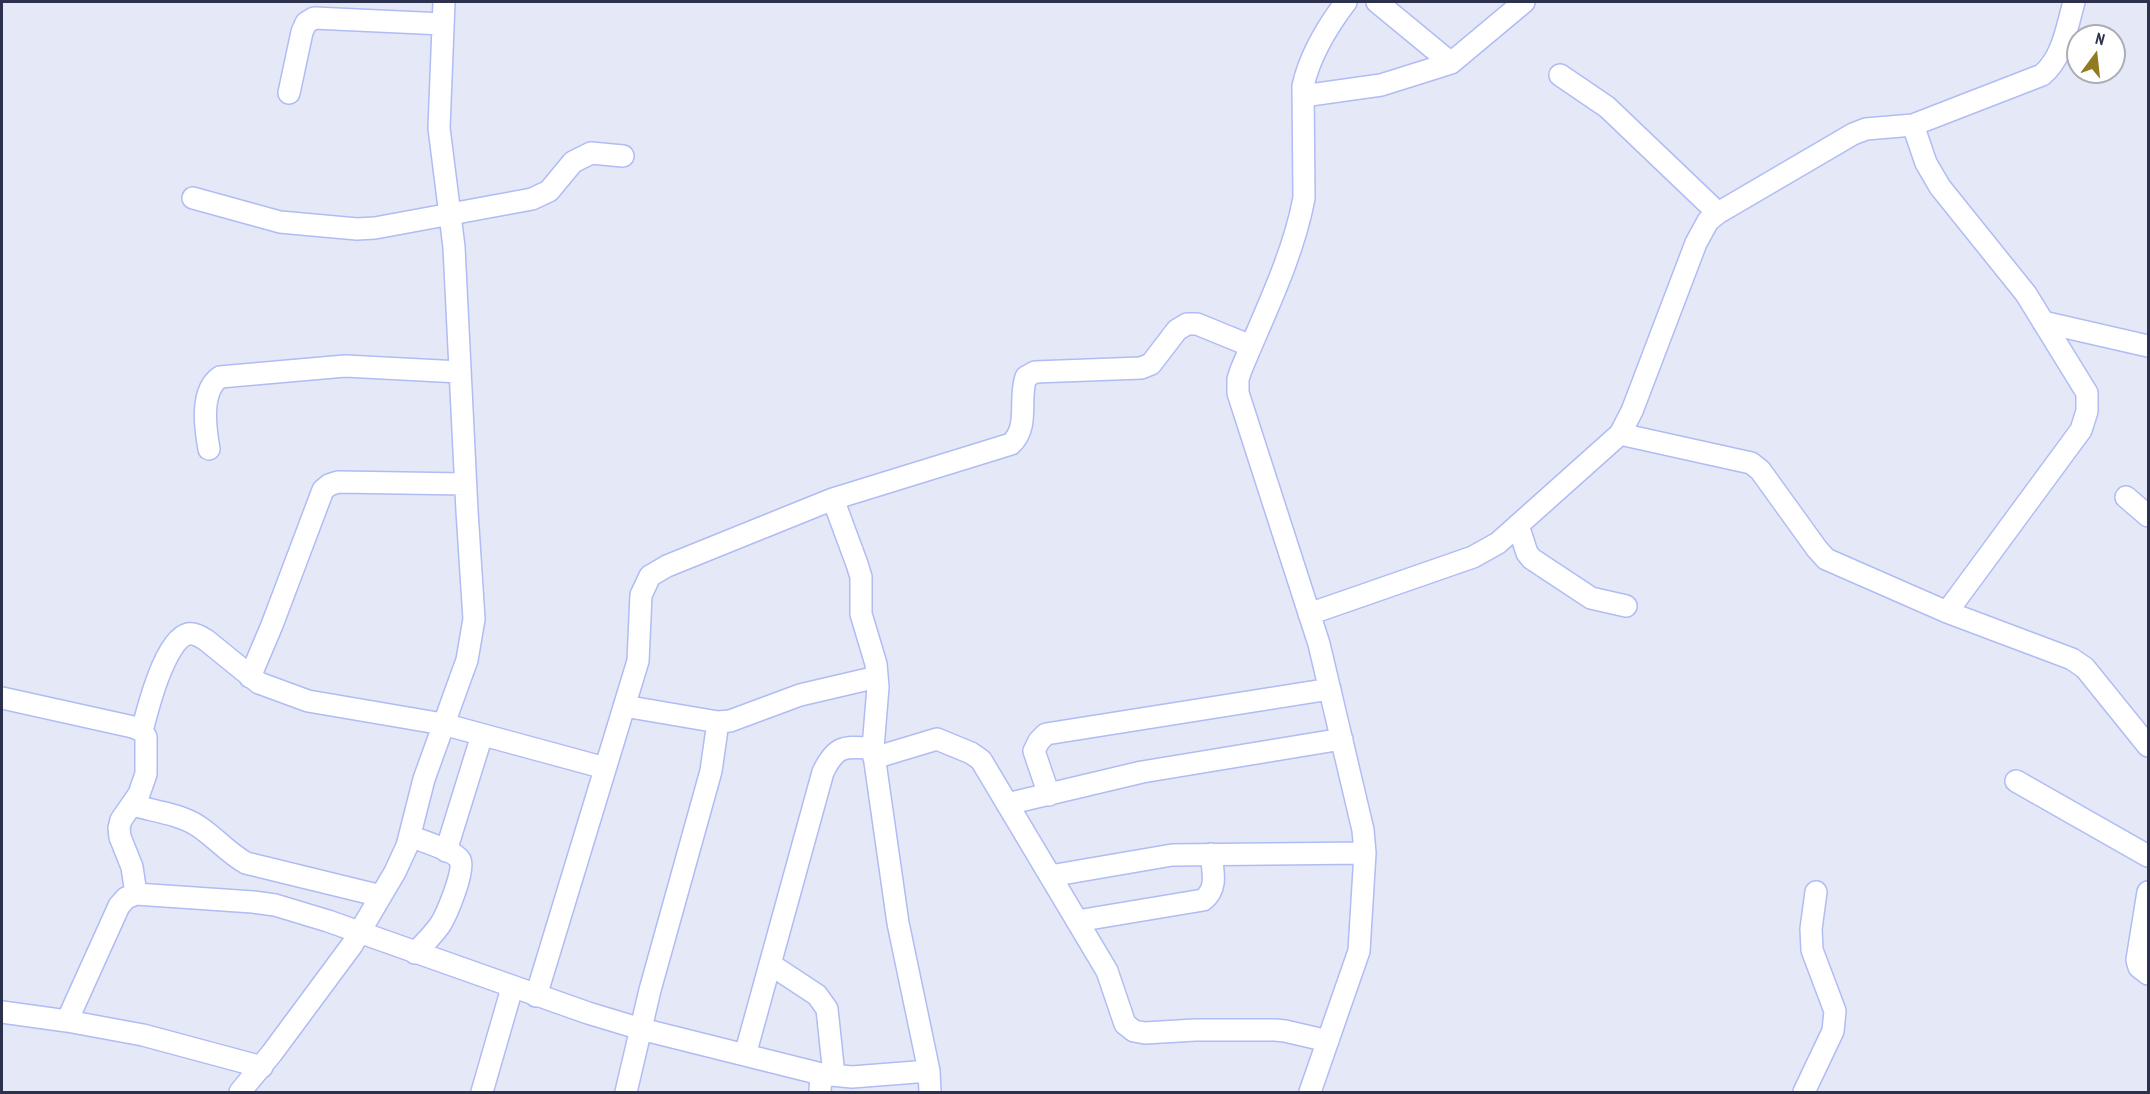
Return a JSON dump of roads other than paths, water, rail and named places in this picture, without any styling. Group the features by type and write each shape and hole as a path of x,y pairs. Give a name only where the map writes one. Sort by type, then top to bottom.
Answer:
{"street":[{"path":"240,1092 262,1067 360,933 403,854 410,836 424,779 462,677 474,619 454,247 439,128 444,2"},
{"path":"1377,2 1450,63"},
{"path":"1303,96 1381,85 1450,63 1524,2"},
{"path":"1309,614 1490,549 1620,434 1632,411 1696,243 1708,221 1853,134 1866,129 1913,125 2042,75 2057,58 2074,2"},
{"path":"1310,1092 1359,951 1365,852 1363,830 1330,689 1309,614 1238,393 1238,379 1290,251 1301,214 1304,198 1303,96 1306,70 1335,5"},
{"path":"289,93 302,32 306,23 314,18 443,24"},
{"path":"1560,75 1607,107 1718,213"},
{"path":"1913,125 1926,163 1940,187 2026,294 2087,393 2087,411 2081,430 1947,612"},
{"path":"193,198 268,219 357,229 375,228 450,216 532,199 549,191 573,162 591,153 623,156"},
{"path":"2043,322 2148,346"},
{"path":"536,996 638,661 641,594 650,576 667,566 833,499 1011,444 1019,437 1022,426 1023,387 1026,377 1035,372 1141,368 1151,364 1177,330 1187,324 1197,324 1251,346"},
{"path":"209,448 205,417 210,388 220,376 345,366 460,372"},
{"path":"1620,434 1751,463 1760,470 1826,559 1947,612 2072,659 2085,668 2148,746"},
{"path":"250,677 272,626 323,490 329,484 338,482 465,484"},
{"path":"2126,497 2148,516"},
{"path":"833,499 861,578 861,614 876,664 878,687 873,753 898,923 928,1071 930,1092"},
{"path":"1518,525 1527,553 1532,559 1591,598 1626,606"},
{"path":"142,731 155,682 178,641 188,634 198,635 206,640 259,683 308,701 443,724 605,768"},
{"path":"624,706 718,722 730,721 800,695 877,677"},
{"path":"1049,795 1034,751 1046,734 1330,689"},
{"path":"2,698 133,727 142,731 146,737 144,785 119,828 120,837 132,867 136,894"},
{"path":"626,1092 711,771 718,722"},
{"path":"446,851 482,735"},
{"path":"745,1055 823,771 831,755 844,747 873,753 937,739 971,753 981,760 1107,971 1125,1024 1134,1031 1145,1033 1195,1030 1275,1030 1328,1041"},
{"path":"1007,804 1142,772 1342,739"},
{"path":"2016,781 2148,856"},
{"path":"132,805 187,820 199,826 246,863 381,896"},
{"path":"410,836 446,851 460,859 461,865 460,875 442,922 415,953"},
{"path":"1050,876 1172,855 1365,852"},
{"path":"1077,921 1203,900 1210,895 1213,888 1211,854"},
{"path":"1804,1092 1833,1031 1835,1011 1812,950 1811,929 1816,892"},
{"path":"2148,892 2137,960 2139,967 2148,974"},
{"path":"67,1022 119,906 126,898 136,894 275,905 328,921 536,996 641,1029 745,1055 825,1081 928,1071"},
{"path":"770,964 818,995 824,1002 827,1009 825,1081"},
{"path":"482,1092 513,988"},
{"path":"2,1012 142,1035 262,1067"}]}
